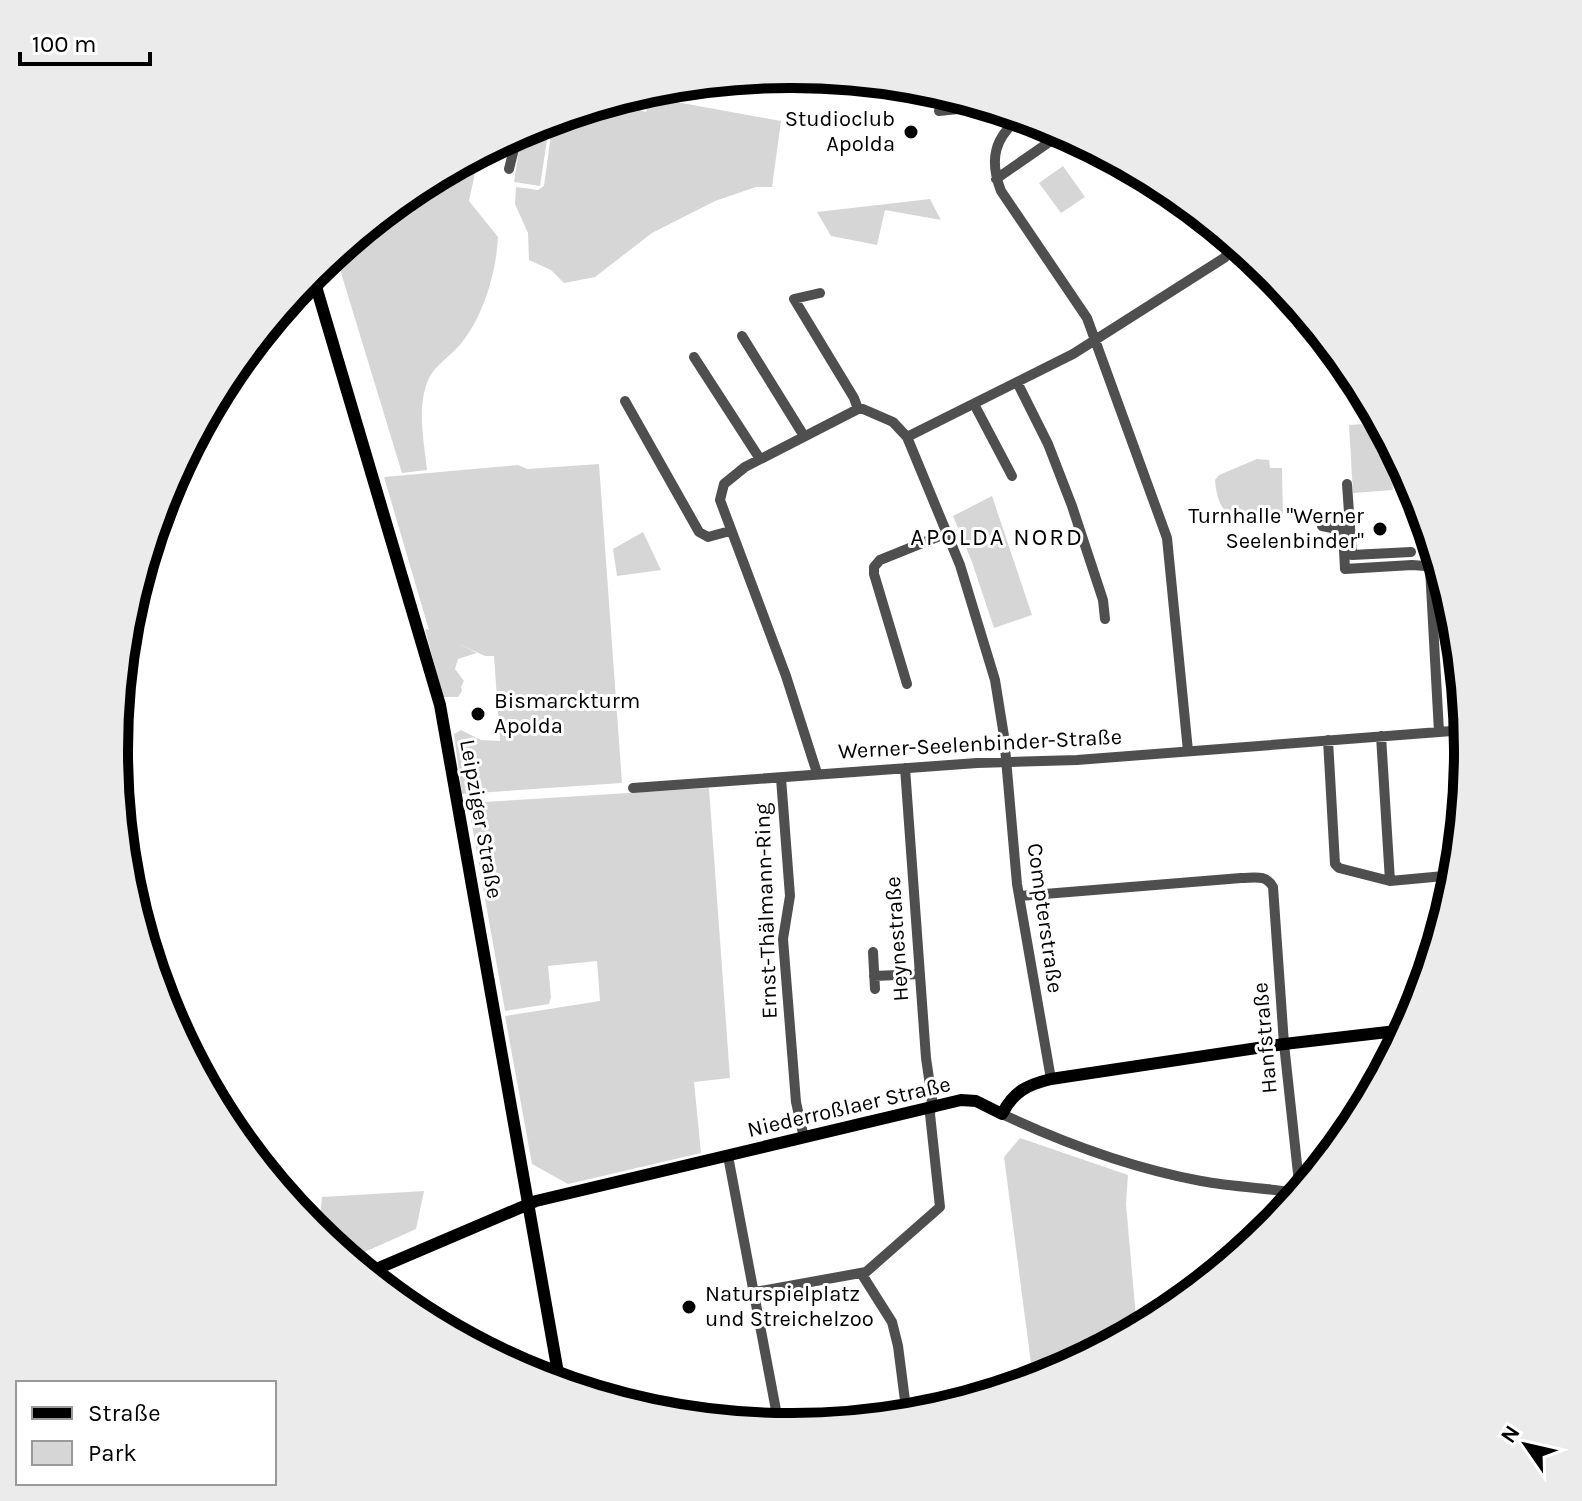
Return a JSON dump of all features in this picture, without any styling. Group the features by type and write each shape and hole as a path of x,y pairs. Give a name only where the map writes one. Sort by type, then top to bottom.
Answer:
{"main road":[{"name":"Leipziger Straße","path":"317,289 440,705 558,1371"},
{"path":"1002,1114 1011,1098 1022,1088 1051,1079 1284,1044 1391,1032"},
{"name":"Niederroßlaer Straße","path":"378,1268 528,1204 931,1107 969,1100 1002,1114"}],"street":[{"path":"939,111 955,109"},
{"path":"1010,125 999,139 996,179 1087,318 1167,538 1188,751"},
{"path":"996,179 1051,141"},
{"path":"509,169 514,149"},
{"path":"907,437 1096,340 1229,253"},
{"path":"820,293 794,299 858,409"},
{"path":"742,336 804,436"},
{"path":"694,357 760,459"},
{"path":"1017,382 1048,444 1073,509 1103,600 1105,619"},
{"path":"625,401 699,532 708,537 730,531"},
{"path":"974,404 1012,476"},
{"path":"817,773 786,676 720,500 724,484 732,476 858,409 893,422 907,437 971,600 995,680 1007,762"},
{"path":"1347,484 1345,569 1427,566"},
{"path":"1322,526 1347,531"},
{"path":"1347,531 1352,555 1411,552"},
{"path":"907,684 874,567 880,560 947,533"},
{"path":"1435,595 1439,732"},
{"name":"Werner-Seelenbinder-Straße","path":"633,788 1453,731"},
{"path":"1381,736 1390,881"},
{"path":"1328,740 1335,864 1353,873 1390,881 1442,876"},
{"name":"Compterstraße","path":"1007,762 1020,896 1051,1079"},
{"name":"Heynestraße","path":"861,1273 866,1272 940,1207 905,768"},
{"name":"Ernst-Thälmann-Ring","path":"781,778 790,896 783,939 794,1079 804,1138"},
{"name":"Hanfstraße","path":"1020,896 1241,878 1270,881 1273,887 1297,1177"},
{"path":"873,952 875,989"},
{"path":"874,976 920,974"},
{"path":"1002,1114 1079,1147 1143,1167 1200,1180 1286,1190"},
{"path":"728,1156 777,1413"},
{"path":"755,1292 861,1273 892,1322 905,1402"}],"green space":[{"path":"667,100 781,121 772,187 756,187 715,201 652,233 595,277 564,283 551,270 529,260 528,233 515,204 516,187 538,190 544,186 551,133 632,108 646,112 648,104"},
{"path":"548,134 540,186 514,182 520,146"},
{"path":"1063,166 1085,197 1061,213 1039,183"},
{"path":"476,168 469,201 498,237 491,280 475,322 459,346 435,369 425,389 422,423 427,470 402,473 339,266 388,225"},
{"path":"930,199 941,220 885,210 877,245 831,236 817,212"},
{"path":"1368,424 1392,472 1393,490 1353,493 1349,425"},
{"path":"1257,459 1269,460 1270,468 1282,468 1283,518 1237,518 1222,507 1215,480 1219,475"},
{"path":"599,464 622,783 462,794 454,734 461,730 481,740 500,741 494,656 485,656 457,643 477,653 458,659 455,669 464,681 458,697 443,697 425,629 429,630 384,477 518,465 527,469"},
{"path":"992,496 1032,615 994,628 953,516"},
{"path":"643,532 661,570 617,576 613,549"},
{"path":"709,788 730,1078 694,1082 701,1153 568,1184 532,1164 505,1016 600,1001 597,961 548,966 549,1004 505,1011 468,803"},
{"path":"1020,1138 1128,1175 1126,1204 1136,1315 1084,1345 1032,1368 1004,1157"},
{"path":"424,1191 416,1229 360,1254 320,1216 322,1197"}],"place":[{"name":"Studioclub Apolda","path":"911,132"},
{"name":"Turnhalle \"Werner Seelenbinder\"","path":"1380,529"},
{"name":"Bismarckturm Apolda","path":"478,714"},
{"name":"Naturspielplatz und Streichelzoo","path":"689,1307"}],"district":[{"name":"APOLDA NORD","path":"997,537"}]}
